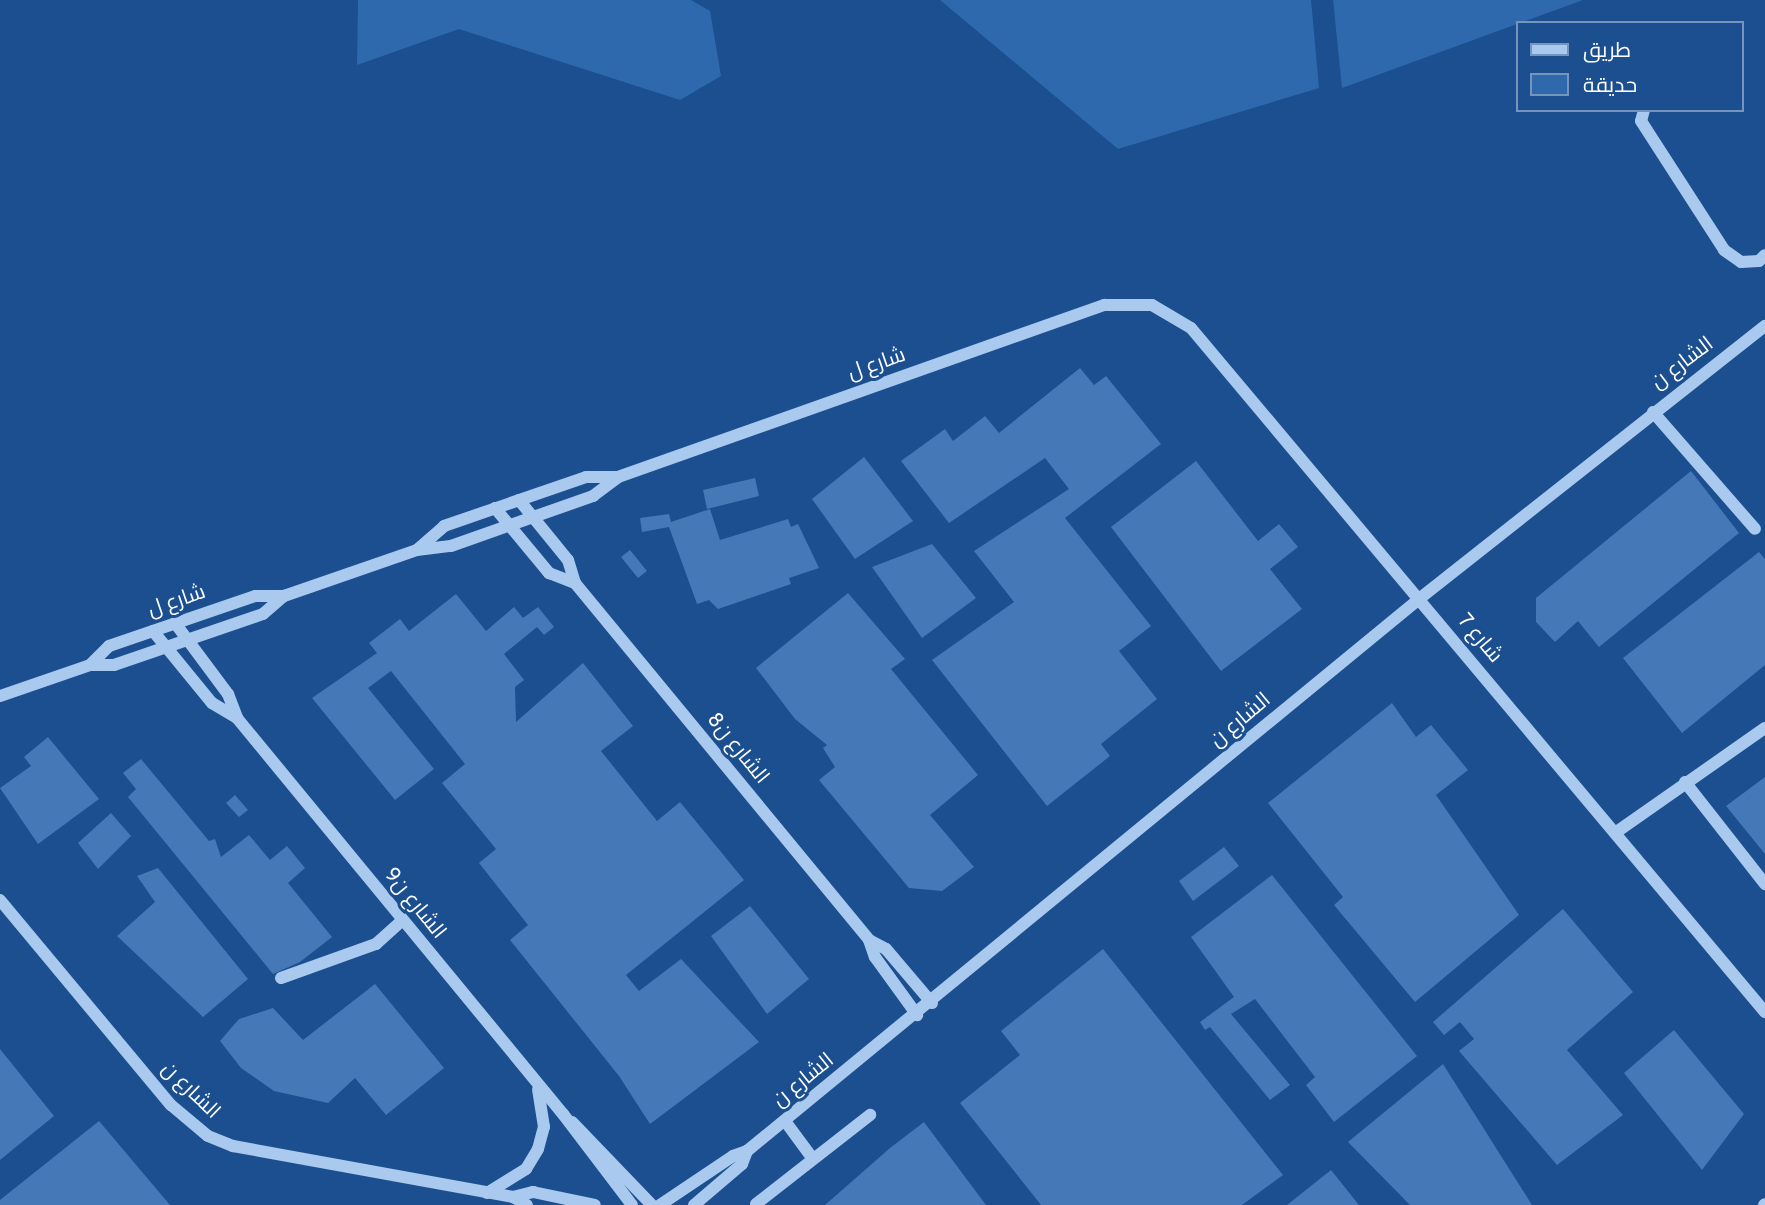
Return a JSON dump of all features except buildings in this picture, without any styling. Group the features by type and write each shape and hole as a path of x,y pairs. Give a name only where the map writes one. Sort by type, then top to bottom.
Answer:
{"street":[{"path":"1643,112 1641,121 1724,250 1741,262 1759,261 1765,255"},
{"name":"شارع ل","path":"90,665 109,646 255,596 284,596 417,550 451,546 593,496 618,477 1104,305 1152,305"},
{"name":"شارع 7","path":"1152,305 1191,328 1765,1012"},
{"name":"الشارع ن","path":"660,1205 733,1156 747,1151 785,1121 932,1003 1419,598 1765,326"},
{"path":"1653,412 1755,529"},
{"name":"شارع ل","path":"417,550 444,526 586,477 618,477"},
{"name":"الشارع ن8","path":"519,500 568,560 575,583 869,940 875,957 917,1015"},
{"name":"الشارع ن8","path":"495,508 549,573 575,583"},
{"name":"شارع ل","path":"0,696 90,665 114,665 263,614 284,596"},
{"name":"الشارع ن9","path":"175,623 228,694 237,718 535,1082 652,1205"},
{"name":"الشارع ن9","path":"153,631 212,703 237,718"},
{"path":"1615,833 1765,728"},
{"path":"1685,782 1765,884"},
{"name":"الشارع ن","path":"0,900 171,1105 208,1136 233,1146 486,1194 513,1197 533,1192 595,1205"},
{"path":"281,978 376,944 403,920"},
{"name":"الشارع ن8","path":"869,940 886,949 932,1003"},
{"path":"486,1194 526,1169 538,1149 544,1127 543,1104 535,1082"},
{"name":"الشارع ن9","path":"563,1114 632,1205"},
{"path":"756,1204 870,1115"},
{"path":"785,1121 813,1159"},
{"name":"الشارع ن","path":"694,1205 742,1164 747,1151"},
{"name":"الشارع ن","path":"513,1197 527,1205"}],"green space":[{"path":"358,0 691,0 710,11 721,76 680,100 459,29 357,65"},
{"path":"940,0 1311,0 1319,88 1118,149"},
{"path":"1333,0 1583,0 1525,21 1516,21 1516,24 1342,88"}]}
